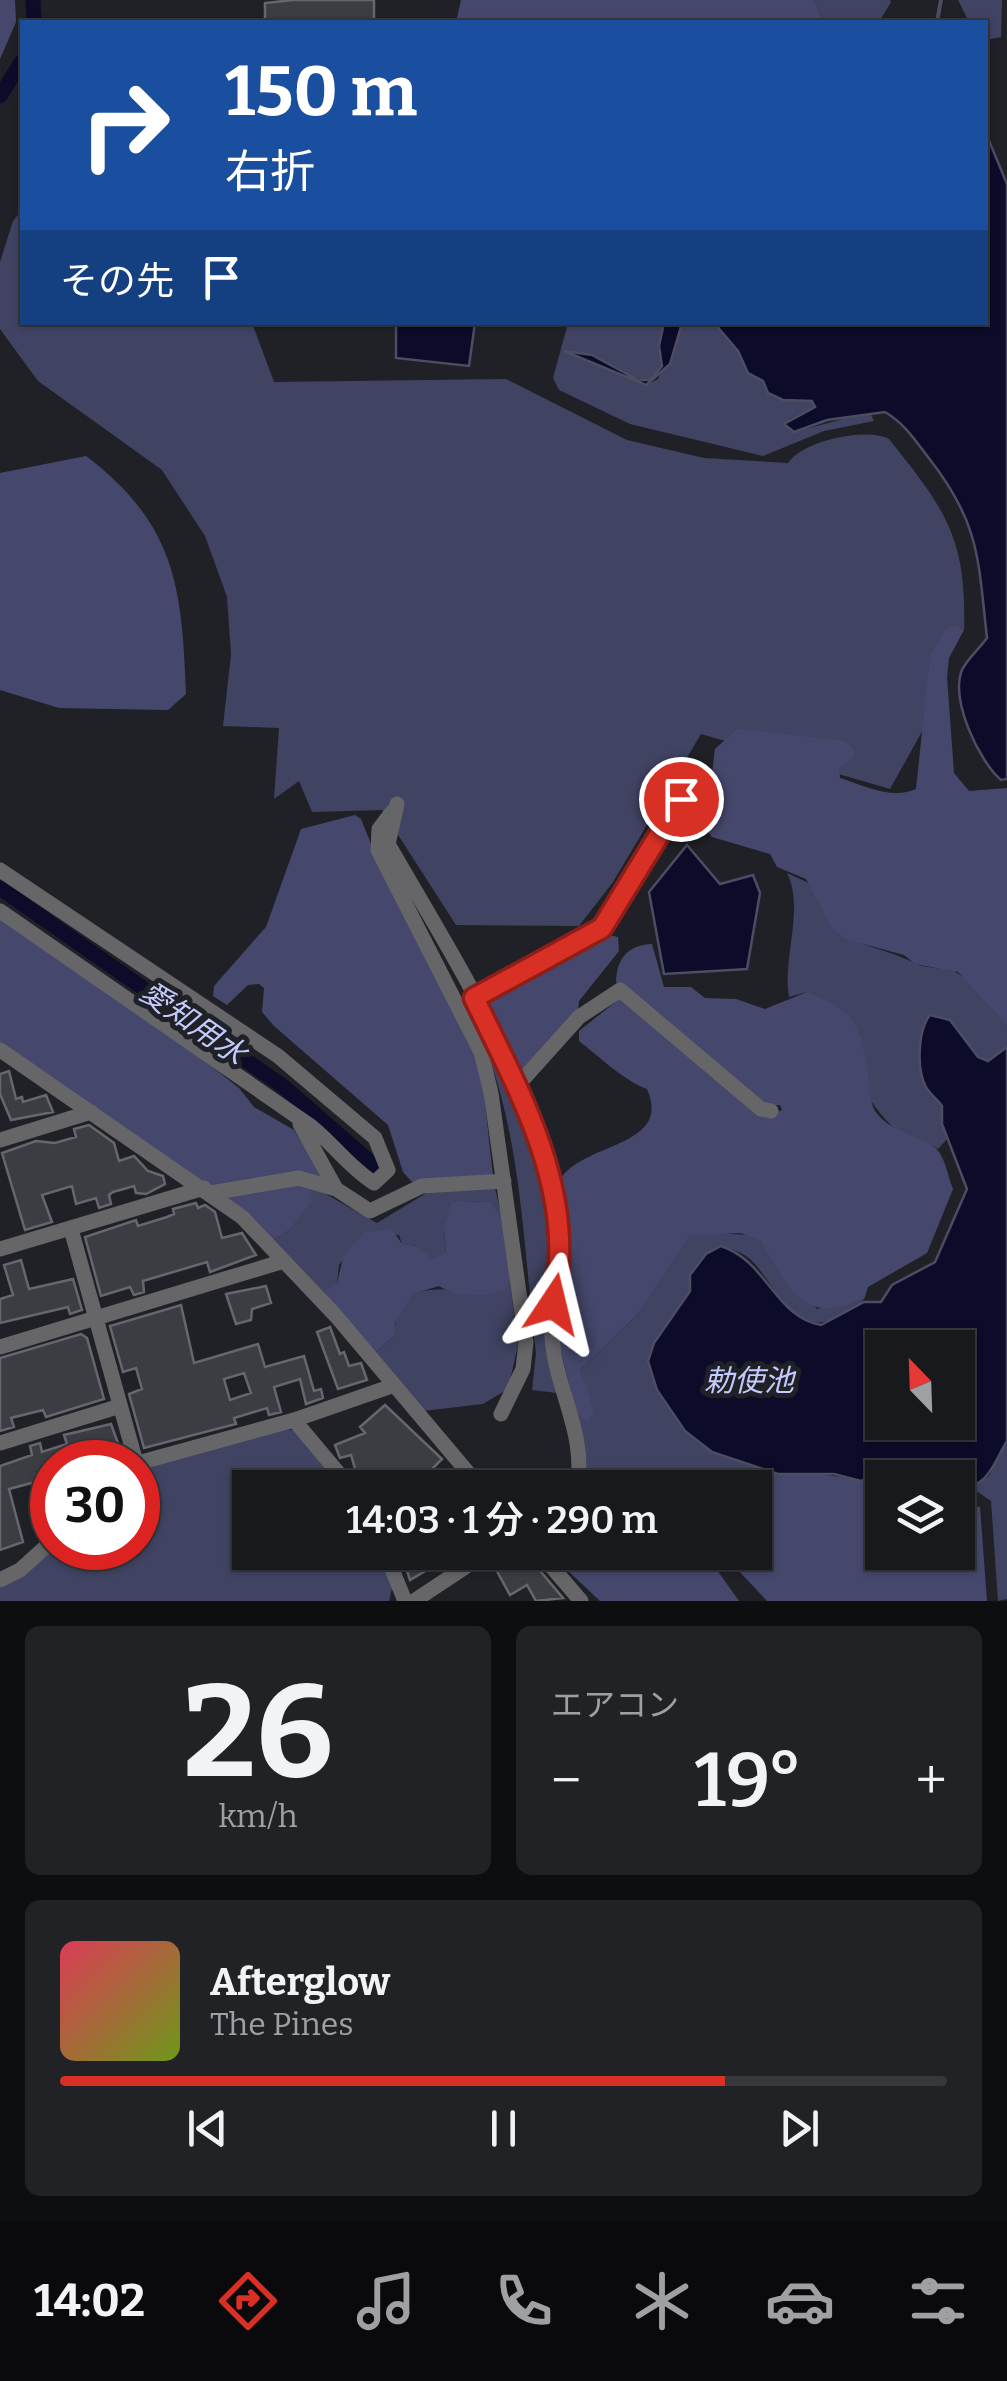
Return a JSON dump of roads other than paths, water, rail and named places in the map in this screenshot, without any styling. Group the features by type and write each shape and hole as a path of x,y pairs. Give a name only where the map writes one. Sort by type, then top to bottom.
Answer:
{"street":[{"path":"474,998 602,928 693,779"},
{"path":"502,1414 524,1369 526,1342 492,1093 471,1024 378,850 379,828 397,804 388,844 474,998 517,1086 552,1175 562,1258 550,1324 554,1354 579,1445 578,1470"},
{"path":"0,870 278,1056 375,1138 388,1170 374,1183 350,1168 333,1144 0,912"},
{"path":"517,1086 580,1018 620,990 761,1109 770,1112"},
{"path":"0,1050 242,1216 465,1470"},
{"path":"0,1140 91,1112"},
{"path":"294,1117 336,1189"},
{"path":"0,1249 207,1191 287,1178 336,1189 370,1211 422,1186 504,1181"},
{"path":"71,1229 129,1440"},
{"path":"0,1347 284,1261"},
{"path":"160,1456 294,1420 392,1386"},
{"path":"0,1442 118,1407"},
{"path":"294,1420 336,1470"},
{"path":"0,1580 30,1561"},
{"path":"392,1570 405,1601"},
{"path":"414,1601 461,1570"},
{"path":"554,1570 581,1601"}],"water":[{"path":"988,138 1007,184 1007,779 1001,780 984,759 963,713 959,683 962,670 987,638 974,542 945,480 909,432 885,412 827,420 794,432 784,424 815,407 812,401 783,400 768,393 763,381 748,373 738,351 716,325 988,325"},
{"path":"396,325 475,325 469,366 396,358"},
{"path":"664,325 681,325 670,364 646,385 564,351 592,355 638,380 650,380 662,366 659,346"},
{"path":"687,845 720,884 753,875 760,893 747,969 664,974 649,892"},
{"name":"勅使池","path":"930,1015 950,1020 978,1057 988,1061 1007,1047 1007,1441 994,1466 975,1485 975,1460 865,1460 865,1479 861,1481 834,1474 778,1474 712,1452 685,1431 657,1390 648,1361 654,1343 690,1291 690,1275 706,1254 721,1246 737,1254 793,1312 821,1325 864,1302 881,1302 892,1285 935,1262 967,1189 942,1124 942,1106 923,1079 923,1030"}],"waterway":[{"name":"愛知用水","path":"33,0 34,20"},
{"path":"937,20 941,0"},
{"name":"愛知用水","path":"0,96 20,64"},
{"name":"愛知用水","path":"0,888 284,1087 377,1168"}]}
